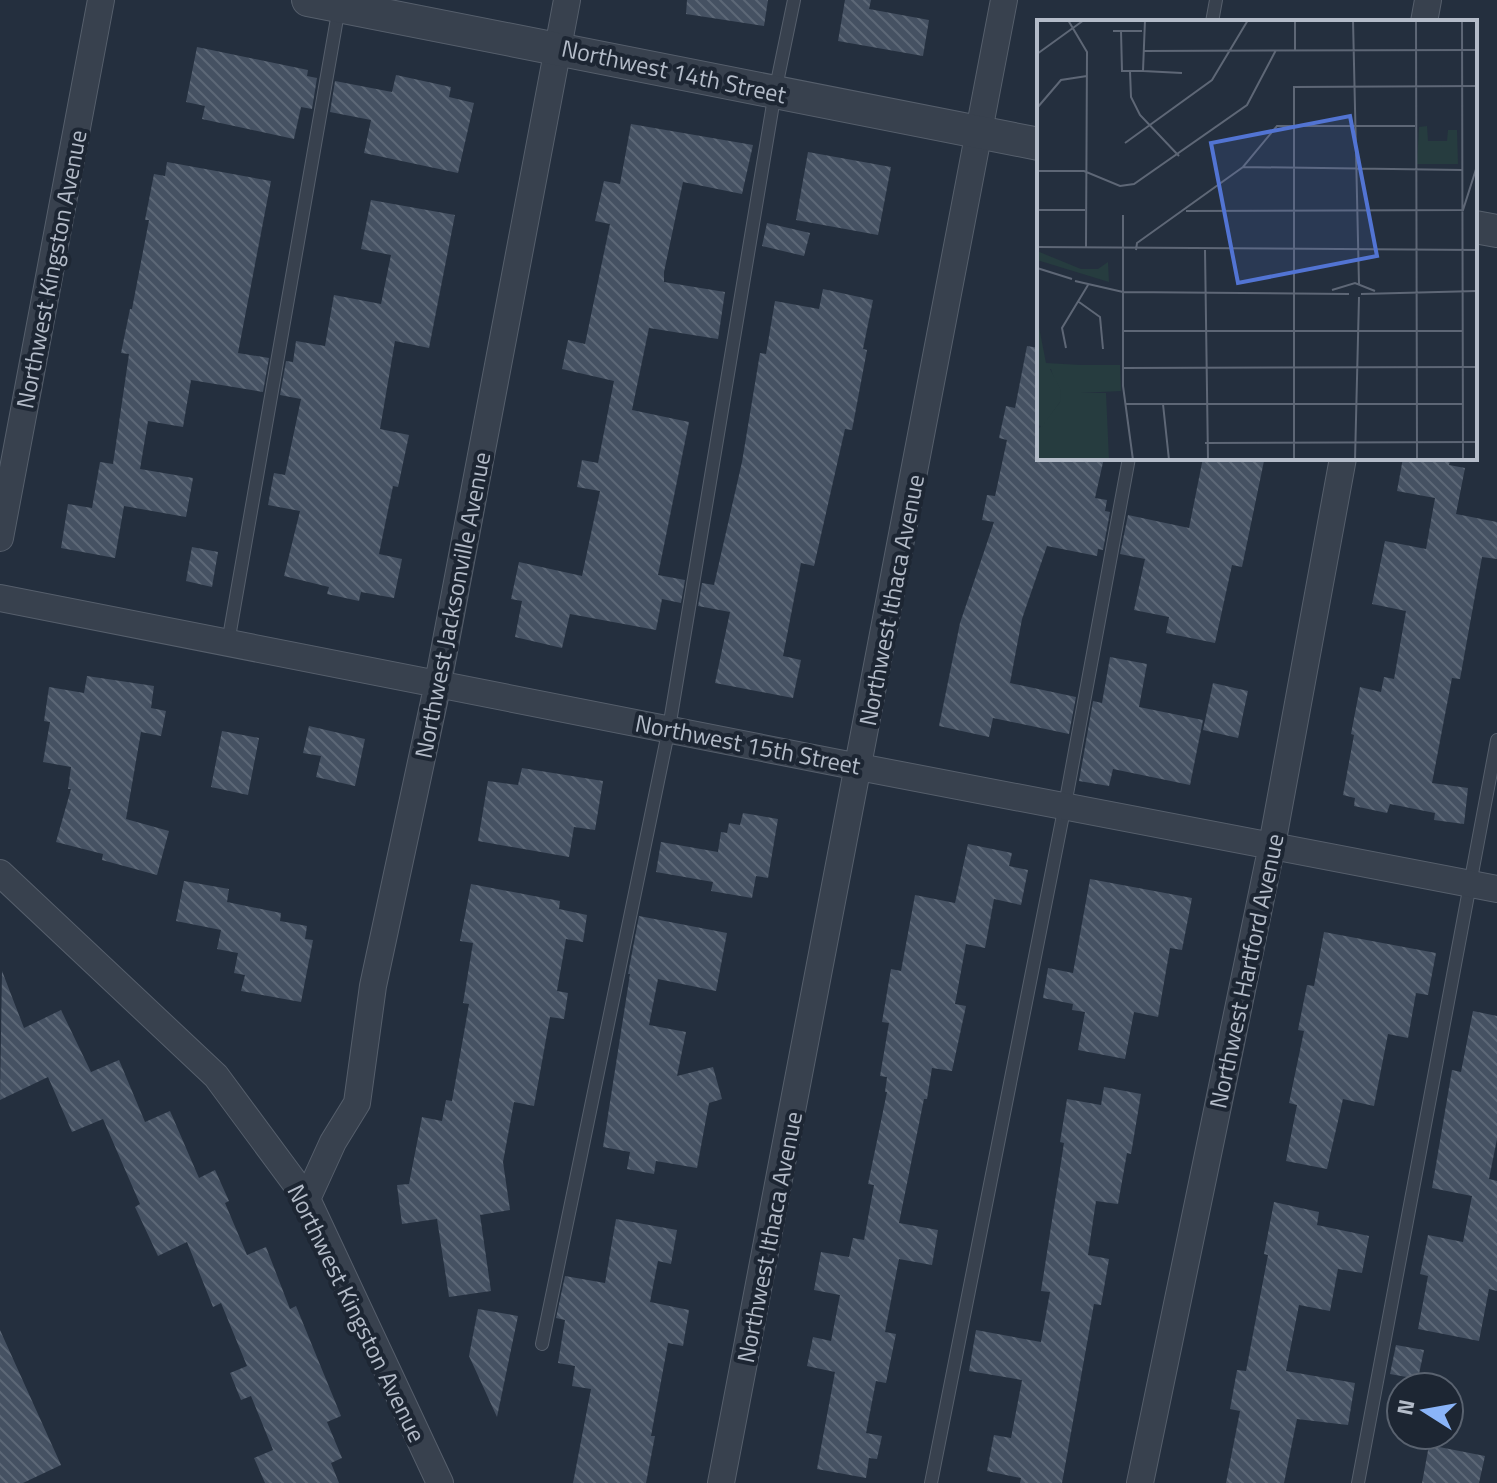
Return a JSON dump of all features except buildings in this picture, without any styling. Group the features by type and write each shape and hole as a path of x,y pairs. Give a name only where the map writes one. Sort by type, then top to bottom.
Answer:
{"street":[{"name":"Northwest Kingston Avenue","path":"0,538 101,0"},
{"name":"Northwest Jacksonville Avenue","path":"307,1199 333,1142 357,1103 373,986 438,683 567,0"},
{"name":"Northwest Ithaca Avenue","path":"721,1483 1004,0"},
{"path":"1424,20 1428,0"},
{"name":"Northwest 14th Street","path":"329,2 1037,144"},
{"path":"1477,227 1497,231"},
{"name":"Northwest Hartford Avenue","path":"1140,1483 1272,845 1343,460"},
{"name":"Northwest 15th Street","path":"0,598 1497,889"},
{"name":"Northwest Kingston Avenue","path":"0,873 216,1076 307,1199 440,1483"}],"lane":[{"path":"542,1344 669,728 775,92 794,0"},
{"path":"1212,20 1216,0"},
{"path":"228,643 329,2"},
{"path":"931,1483 1065,805 1129,460"},
{"path":"1358,1483 1497,740"}]}
